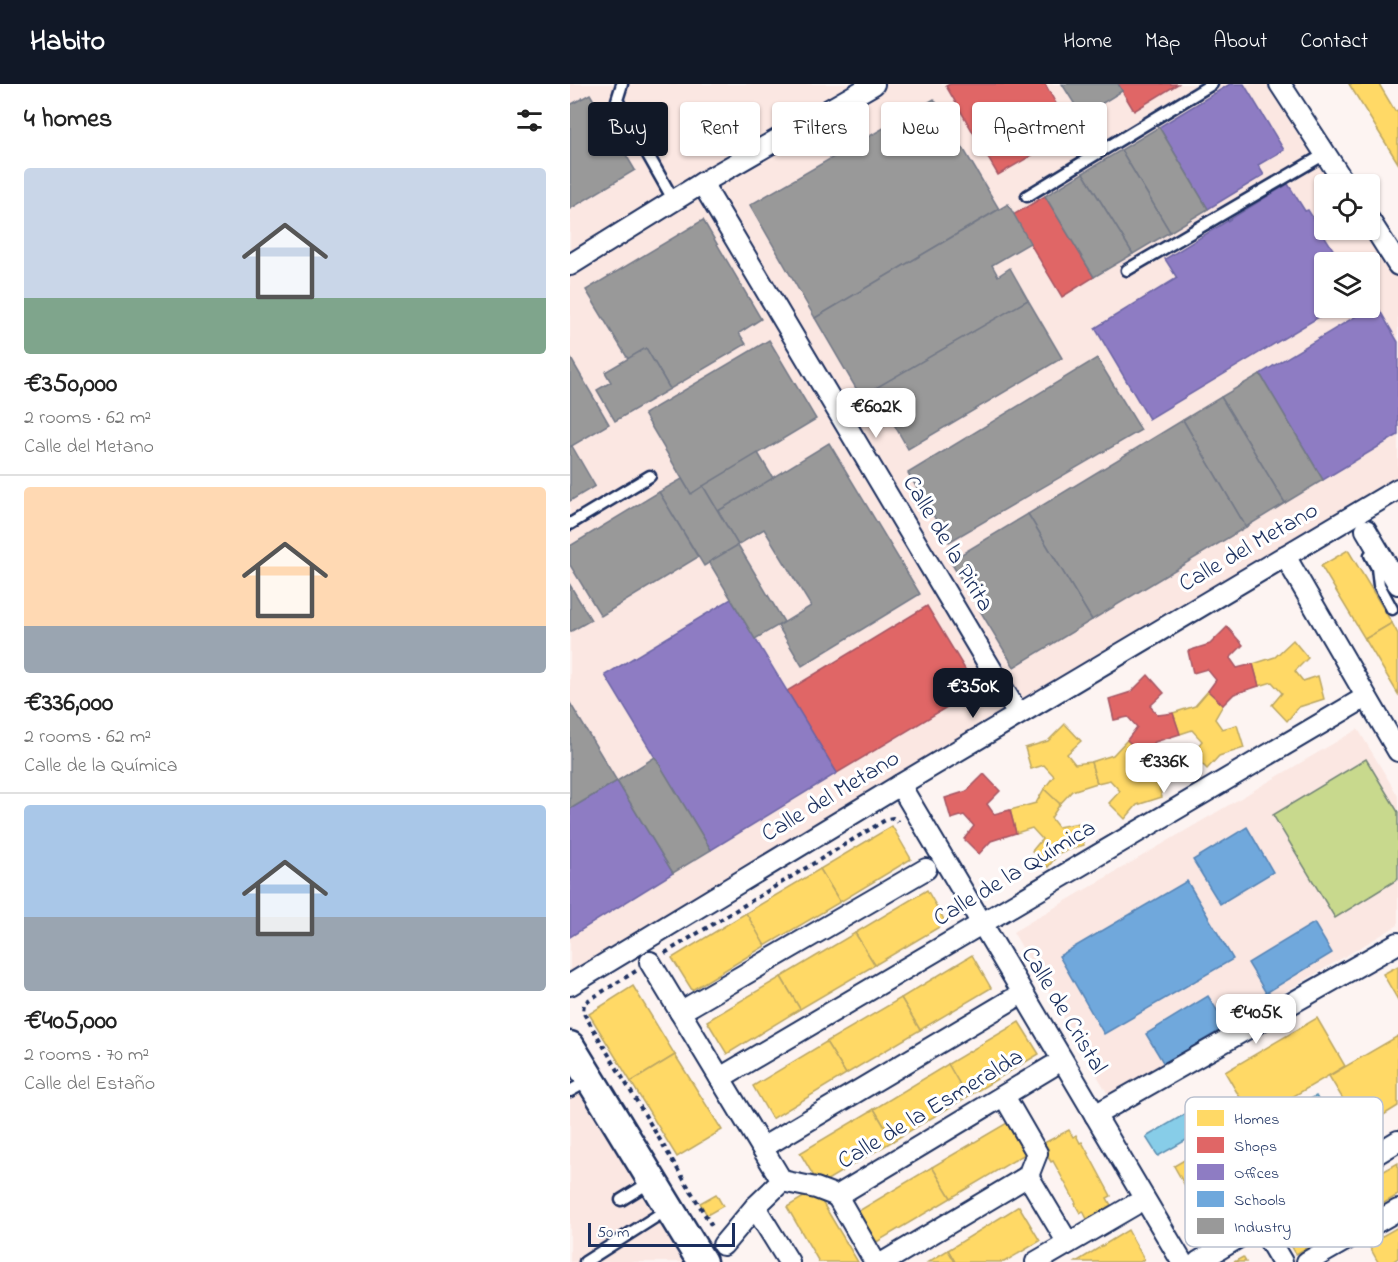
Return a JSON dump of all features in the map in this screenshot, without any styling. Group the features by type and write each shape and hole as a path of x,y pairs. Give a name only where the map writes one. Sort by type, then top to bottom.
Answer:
{"street":[{"path":"570,265 702,183 874,84"},
{"path":"1280,84 1338,174"},
{"name":"Calle de la Pirita","path":"702,183 1018,714"},
{"path":"1380,237 1398,265"},
{"name":"Calle del Metano","path":"570,985 1018,714 1398,489"},
{"path":"1366,530 1398,584"},
{"path":"1284,556 1398,751"},
{"name":"Calle de la Química","path":"720,1078 1366,697"},
{"name":"Calle de Cristal","path":"900,785 1182,1262"},
{"path":"680,1012 926,869"},
{"path":"1095,1115 1398,943"},
{"path":"650,962 782,1181 816,1188 837,1196 875,1262"},
{"path":"762,1148 1011,1000"},
{"path":"570,1046 580,1086 652,1181 668,1209 713,1253 782,1181"},
{"name":"Calle de la Esmeralda","path":"837,1196 1051,1067"},
{"path":"884,1262 1028,1176 1037,1153 1004,1096"},
{"path":"1383,1150 1398,1141"},
{"path":"1028,1176 1068,1243"},
{"path":"1036,1262 1134,1205"},
{"path":"755,1207 789,1262"},
{"path":"1383,1219 1398,1210"},
{"path":"1198,1262 1223,1247"},
{"path":"1273,1247 1282,1262"},
{"path":"1320,1259 1339,1247"}],"lane":[{"path":"622,84 617,100 674,201"},
{"path":"1027,196 1212,84"},
{"path":"1127,270 1325,154"},
{"path":"570,524 650,476"},
{"path":"1349,519 1377,568 1379,585 1392,609"},
{"path":"621,1200 652,1181"},
{"path":"585,1262 668,1209"}],"path":[{"path":"1169,1239 1184,1231 1185,1233"}],"shaded area":[{"path":"570,84 1280,84 1338,174 1314,174 1314,240 1378,240 1398,265 1398,489 570,985"},
{"path":"1358,729 1398,796 1398,925 1109,1096 1013,932"},
{"path":"570,1046 702,1262 570,1262"}],"green space":[{"path":"1366,759 1398,812 1398,879 1335,918 1273,815"}],"water":[{"path":"1185,1114 1185,1141 1158,1156 1146,1137"}],"building: Homes":[{"path":"1349,84 1379,84 1395,111 1398,110 1398,163"},
{"path":"1348,550 1392,623 1365,639 1321,566"},
{"path":"1392,623 1398,634 1398,694 1365,639"},
{"path":"1293,640 1308,658 1295,671 1303,681 1318,676 1324,699 1299,707 1287,721 1272,705 1282,693 1272,682 1259,686 1253,664 1275,657"},
{"path":"1208,691 1223,705 1215,719 1222,729 1237,725 1244,748 1219,756 1207,769 1192,754 1202,741 1192,730 1180,734 1173,713 1195,706"},
{"path":"1065,724 1081,741 1067,754 1075,764 1091,762 1097,783 1072,791 1060,804 1044,789 1054,776 1044,765 1031,769 1025,748 1048,741"},
{"path":"1127,740 1143,756 1132,769 1140,779 1155,775 1162,797 1137,805 1125,819 1109,803 1120,791 1110,780 1097,783 1091,762 1113,755"},
{"path":"1044,789 1060,804 1051,818 1058,827 1078,823 1084,845 1059,853 1048,867 1032,851 1042,839 1032,828 1016,833 1010,810 1036,803"},
{"path":"892,826 911,859 840,902 820,869"},
{"path":"820,869 840,902 765,946 746,913"},
{"path":"927,890 946,923 875,965 855,933"},
{"path":"746,913 765,946 692,990 672,958"},
{"path":"855,933 875,965 800,1009 781,977"},
{"path":"972,955 991,988 920,1030 901,998"},
{"path":"1398,966 1398,1000 1383,974"},
{"path":"781,977 800,1009 727,1054 707,1021"},
{"path":"633,986 675,1055 631,1082 589,1014"},
{"path":"901,998 920,1030 846,1074 826,1042"},
{"path":"1317,1018 1345,1066 1292,1097 1240,1097 1225,1072"},
{"path":"1019,1022 1039,1054 967,1097 948,1064"},
{"path":"1398,1036 1398,1106 1383,1115 1383,1097 1342,1097 1329,1076"},
{"path":"826,1042 846,1074 772,1119 753,1086"},
{"path":"675,1055 722,1130 677,1157 631,1082"},
{"path":"948,1064 967,1097 893,1141 874,1109"},
{"path":"874,1109 893,1141 819,1185 800,1153"},
{"path":"1007,1123 1025,1154 951,1198 932,1167"},
{"path":"1069,1130 1073,1137 1076,1135 1080,1143 1082,1142 1111,1196 1107,1198 1111,1205 1087,1219 1083,1211 1080,1213 1053,1161 1051,1162 1045,1152 1049,1150 1044,1143"},
{"path":"1185,1160 1185,1186 1174,1166"},
{"path":"1398,1163 1398,1195 1383,1204 1383,1172"},
{"path":"932,1167 951,1198 875,1243 857,1212"},
{"path":"815,1190 858,1262 819,1262 787,1207"},
{"path":"716,1194 723,1206 707,1215 700,1203"},
{"path":"1019,1206 1040,1241 1004,1262 955,1262 948,1250"},
{"path":"1398,1227 1398,1258 1392,1262 1378,1262 1370,1247 1383,1247 1383,1236"},
{"path":"1128,1230 1144,1259 1140,1262 1076,1262"},
{"path":"1292,1247 1308,1247 1296,1254"},
{"path":"948,1250 955,1262 928,1262"},
{"path":"1243,1257 1246,1262 1234,1262"}],"building: Shops":[{"path":"950,84 1045,84 1055,102 972,102 972,130 960,110 960,102 955,102 946,86"},
{"path":"1118,84 1178,84 1134,111"},
{"path":"987,156 1031,156 998,175"},
{"path":"1045,196 1094,277 1062,297 1013,215"},
{"path":"927,606 977,689 837,773 787,691"},
{"path":"1227,627 1243,645 1230,658 1237,668 1253,664 1259,686 1234,694 1223,705 1208,691 1216,680 1207,669 1193,673 1188,651 1210,644"},
{"path":"1148,675 1164,693 1150,706 1158,715 1173,713 1180,734 1155,742 1143,756 1127,740 1137,727 1128,717 1114,720 1109,699 1131,692"},
{"path":"984,774 1000,791 987,804 994,814 1010,810 1016,833 991,841 979,854 964,839 974,826 964,815 951,819 945,798 967,791"}],"building: Offices":[{"path":"1230,84 1244,84 1284,150 1258,165 1264,175 1208,209 1159,127"},
{"path":"1288,184 1305,211 1308,210 1314,219 1314,240 1327,240 1335,252 1314,252 1314,318 1317,318 1149,419 1095,328 1177,278 1165,259"},
{"path":"1380,311 1398,342 1398,435 1323,480 1260,374 1353,318 1380,318"},
{"path":"731,599 837,773 711,850 605,675"},
{"path":"617,781 673,873 570,937 570,809"}],"building: Schools":[{"path":"1247,827 1273,872 1220,904 1193,860"},
{"path":"1187,881 1233,959 1104,1034 1059,956"},
{"path":"1314,923 1332,953 1266,993 1248,963"},
{"path":"1208,996 1227,1026 1164,1064 1146,1034"}],"building: Industry":[{"path":"1062,84 1118,84 1122,91 1104,102 1073,102"},
{"path":"590,94 595,102 588,102 588,156 627,156 635,170 570,209 570,105"},
{"path":"1159,127 1208,209 1170,232 1121,150"},
{"path":"881,130 881,156 960,156 960,143 999,209 815,318 750,205 835,156 869,156 869,136"},
{"path":"1121,150 1170,232 1133,254 1083,173"},
{"path":"1083,173 1133,254 1094,277 1045,196"},
{"path":"1008,204 1030,243 992,265 998,276 1010,268 1028,300 861,397 815,318"},
{"path":"703,220 761,319 739,333 746,344 670,389 646,348 628,359 586,290"},
{"path":"1028,300 1062,358 908,449 874,389"},
{"path":"769,340 816,419 691,494 644,414"},
{"path":"646,348 670,389 615,421 597,390 611,382 605,372"},
{"path":"570,357 609,424 570,447"},
{"path":"1097,358 1141,430 949,542 908,473"},
{"path":"1260,374 1323,480 1285,503 1221,397"},
{"path":"1221,397 1285,503 1246,527 1183,420"},
{"path":"1183,420 1246,527 1092,620 1028,514"},
{"path":"829,443 920,594 802,666 778,626 811,606 764,529 738,545 718,511"},
{"path":"572,446 595,486 570,501 570,447"},
{"path":"758,453 773,478 718,511 703,486"},
{"path":"682,479 691,494 703,486 738,545 704,566 659,492"},
{"path":"659,492 698,557 601,616 570,565 570,546"},
{"path":"1028,514 1092,620 1014,667 950,561"},
{"path":"738,545 784,622 755,639 709,562"},
{"path":"570,585 591,620 570,632"},
{"path":"570,703 617,781 570,809"},
{"path":"655,757 711,850 673,873 617,781"}]}
